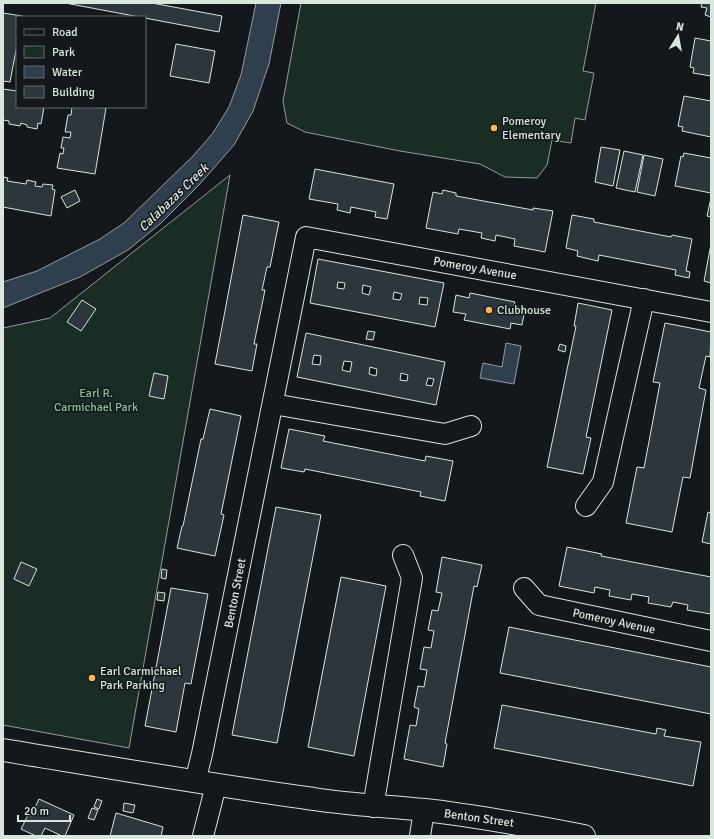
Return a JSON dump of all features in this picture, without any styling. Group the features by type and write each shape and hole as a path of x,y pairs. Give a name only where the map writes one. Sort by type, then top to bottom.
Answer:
{"main road":[{"name":"Benton Street","path":"3,750 315,800 424,810 488,818 584,836"}],"street":[{"name":"Pomeroy Avenue","path":"306,237 711,312"},
{"name":"Benton Street","path":"206,783 202,754 306,237"},
{"path":"586,506 603,482 644,299"},
{"path":"273,404 446,434 471,426"},
{"path":"373,806 412,578 404,555"},
{"name":"Pomeroy Avenue","path":"524,588 539,605 711,641"},
{"path":"202,836 206,783"},
{"path":"420,836 424,810"}],"green space":[{"path":"301,3 596,3 583,71 594,73 585,120 575,118 571,143 552,140 547,165 537,178 505,177 480,164 400,151 305,132 287,123 283,101"},
{"name":"Earl R. Carmichael Park","path":"230,175 129,748 3,725 3,328 50,318"}],"water":[{"name":"Calabazas Creek","path":"256,3 281,3 269,64 253,111 234,145 199,185 160,224 128,250 80,277 3,308 3,282 37,271 100,239 124,223 193,156 213,133 229,107 241,75"},
{"path":"506,343 521,346 514,384 480,378 483,363 502,367"}],"building":[{"path":"65,3 152,3 222,16 219,32 146,18 146,16 134,16"},
{"path":"702,3 711,3 711,17 705,15 707,8 701,7"},
{"path":"3,13 22,16 16,16 16,50 10,82 3,81"},
{"path":"695,38 711,41 711,76 693,73 694,68 690,67"},
{"path":"176,44 215,51 209,83 170,76"},
{"path":"3,89 16,91 16,108 44,108 41,124 38,123 37,129 27,127 27,125 21,123 20,126 9,124 9,121 3,120"},
{"path":"684,96 711,101 711,137 682,131 683,127 678,126"},
{"path":"72,108 106,108 95,174 57,168 60,153 63,154 64,148 61,148 63,137 70,138 71,132 65,132 68,115 71,115"},
{"path":"601,147 620,150 613,186 595,182"},
{"path":"624,151 643,155 635,192 616,188"},
{"path":"684,153 711,158 711,193 675,186 681,156 683,157"},
{"path":"644,155 663,159 655,196 637,192"},
{"path":"315,169 394,184 387,219 375,217 376,212 351,207 350,213 337,210 338,204 309,199"},
{"path":"3,177 8,178 7,181 26,184 27,180 36,182 35,186 42,187 43,184 53,185 52,189 55,190 51,216 3,207"},
{"path":"75,190 80,201 67,208 61,197"},
{"path":"443,190 456,193 456,196 533,210 533,208 553,211 545,252 514,246 515,239 496,235 495,241 481,238 482,233 459,229 458,234 426,228 433,192 442,194"},
{"path":"711,198 711,217 707,216"},
{"path":"243,215 279,222 270,267 267,267 262,290 265,290 254,344 257,344 252,371 215,364"},
{"path":"572,215 594,219 594,222 671,237 672,235 692,239 686,271 690,272 689,278 675,275 676,270 599,255 598,261 577,256 578,251 566,248"},
{"path":"711,244 711,283 704,281"},
{"path":"318,259 444,283 435,327 310,303","holes":["338,282 345,283 344,289 337,288","363,285 371,287 369,295 362,293","394,292 402,294 400,300 393,299","420,297 428,298 427,305 419,304"]},
{"name":"Clubhouse","path":"470,293 515,302 514,306 525,309 522,325 511,323 510,329 464,320 466,314 453,312 456,295 469,298"},
{"path":"82,300 96,309 81,331 67,322"},
{"path":"578,303 612,310 586,437 591,438 583,474 547,467 576,326 574,326"},
{"path":"665,323 711,332 710,357 706,356 699,388 706,390 690,478 683,477 672,532 626,523 637,467 644,468 660,383 653,382"},
{"path":"368,331 375,332 373,340 366,339"},
{"path":"306,333 445,362 436,405 297,377","holes":["314,355 321,356 320,365 312,364","344,361 352,362 350,372 342,370","370,367 377,369 376,376 369,374","401,373 408,375 407,381 400,380","428,378 434,379 432,386 426,385"]},
{"path":"560,344 566,346 565,352 558,350"},
{"path":"154,373 168,376 164,399 149,396"},
{"path":"210,409 241,416 221,514 224,515 215,556 177,548 201,439 203,439"},
{"path":"289,429 325,436 323,441 425,461 426,456 453,461 445,501 420,496 421,492 305,469 304,472 281,468"},
{"path":"276,507 321,515 277,743 232,735"},
{"path":"708,512 711,513 711,544 702,542"},
{"path":"567,547 602,554 601,556 711,577 711,614 687,610 688,605 673,602 671,607 648,603 649,597 632,594 631,600 609,596 610,590 595,587 594,593 559,586"},
{"path":"442,557 482,565 477,587 474,586 445,743 447,744 443,767 404,759 410,725 416,726 419,709 414,707 418,686 424,687 427,670 420,669 424,647 431,648 434,631 428,630 432,610 438,611 442,593 436,592"},
{"path":"21,562 37,569 29,586 14,579"},
{"path":"162,569 167,570 166,579 161,578"},
{"path":"341,577 386,586 354,756 308,747"},
{"path":"171,588 208,594 191,684 185,683 176,732 145,726"},
{"path":"158,592 165,593 164,601 157,600"},
{"path":"509,627 711,667 711,714 500,673"},
{"path":"502,705 656,734 657,728 666,730 664,736 701,742 693,786 494,748"},
{"path":"39,799 74,815 65,836 45,828 41,836 36,836 21,829 28,815 31,816"},
{"path":"97,799 102,801 99,809 94,807"},
{"path":"124,803 135,805 133,813 123,811"},
{"path":"92,808 98,810 94,820 88,818"},
{"path":"116,813 163,827 161,836 110,836"}],"place":[{"name":"Pomeroy Elementary","path":"494,128"},
{"name":"Clubhouse","path":"489,310"},
{"name":"Earl Carmichael Park Parking","path":"92,678"}]}
